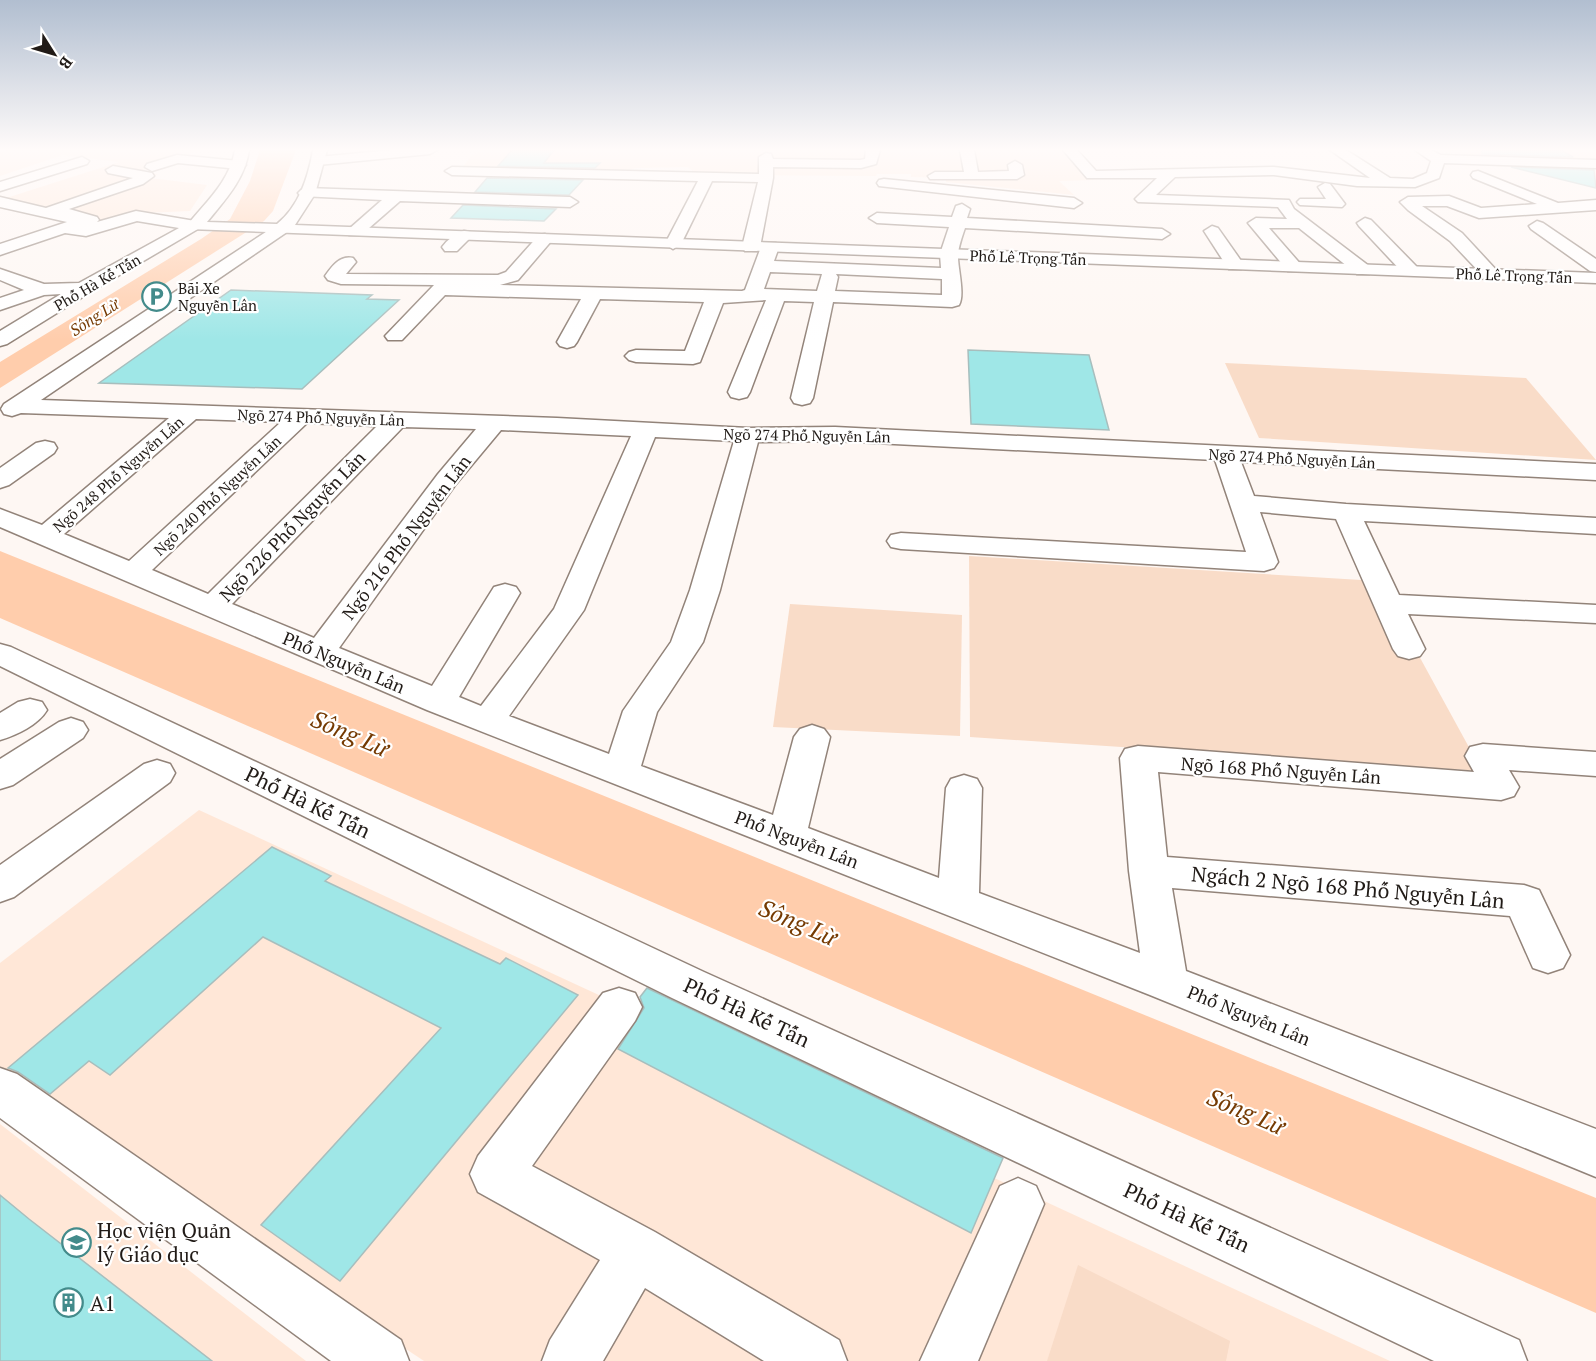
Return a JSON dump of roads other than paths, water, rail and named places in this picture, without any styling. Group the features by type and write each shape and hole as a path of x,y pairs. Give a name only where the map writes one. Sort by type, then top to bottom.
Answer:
{"street":[{"path":"53,214 88,221"},
{"path":"66,214 88,221"},
{"path":"203,226 210,214"},
{"path":"8,411 192,292 272,229 297,214"},
{"path":"355,232 376,214"},
{"path":"673,244 688,214"},
{"path":"753,294 762,266 763,214"},
{"path":"875,251 874,242 879,214"},
{"path":"950,214 960,216 1161,228 1173,254 1182,263"},
{"path":"952,214 960,216"},
{"path":"1290,214 1363,270"},
{"path":"1424,214 1456,237 1491,274"},
{"name":"Phố Lê Trọng Tấn","path":"64,228 86,231 136,216 203,226 355,232 457,242 545,239 1596,278"},
{"path":"395,336 440,289 716,297 744,297 753,294 952,301 949,254 960,216"},
{"path":"0,250 88,221"},
{"path":"1294,267 1251,223 1305,224"},
{"path":"1365,223 1410,270"},
{"path":"1215,225 1235,265"},
{"path":"1518,227 1564,225"},
{"name":"Phố Hà Kế Tấn","path":"0,340 87,286 203,226"},
{"path":"1537,226 1596,267"},
{"path":"347,262 334,276 341,279 499,280 512,276 545,239"},
{"path":"762,266 952,274"},
{"path":"802,398 831,269"},
{"path":"0,274 42,290"},
{"path":"0,304 42,290 87,286"},
{"path":"567,342 594,294"},
{"path":"739,392 777,295"},
{"path":"636,356 693,358 716,297"},
{"name":"Ngõ 274 Phố Nguyễn Lân","path":"8,411 190,412 748,435 835,434 1596,472"},
{"name":"Ngõ 248 Phố Nguyễn Lân","path":"45,536 190,412"},
{"name":"Ngõ 240 Phố Nguyễn Lân","path":"132,573 301,416"},
{"name":"Ngõ 226 Phố Nguyễn Lân","path":"212,607 396,420"},
{"name":"Ngõ 216 Phố Nguyễn Lân","path":"320,652 447,479 494,423"},
{"path":"489,720 569,610 646,430"},
{"path":"621,771 640,711 687,642 705,590 748,435"},
{"path":"0,480 45,448"},
{"path":"901,541 1264,562 1226,455"},
{"path":"1244,502 1346,512 1596,526"},
{"path":"1346,512 1391,604 1409,649"},
{"name":"Phố Nguyễn Lân","path":"0,517 439,702 787,834 1596,1153"},
{"path":"439,702 505,593"},
{"path":"1391,604 1596,614"},
{"name":"Phố Hà Kế Tấn","path":"0,654 688,985 1497,1361"},
{"path":"0,728 30,710"},
{"path":"0,776 71,730"},
{"path":"787,834 812,736"},
{"name":"Ngõ 168 Phố Nguyễn Lân","path":"1166,982 1149,871 1138,758 1501,787 1483,756 1596,764"},
{"path":"0,886 157,773"},
{"path":"958,902 964,788"},
{"name":"Ngách 2 Ngõ 168 Phố Nguyễn Lân","path":"1149,871 1524,901 1548,955"},
{"path":"619,1007 496,1174 636,1251 818,1361"},
{"path":"0,1090 380,1361"},
{"path":"949,1361 1018,1204"},
{"path":"571,1361 636,1251"}],"water":[{"name":"Sông Lừ","path":"233,214 271,214 264,221 0,388 0,362 230,219"},
{"name":"Sông Lừ","path":"0,551 1596,1198 1596,1313 0,618"}],"place":[{"name":"Bãi Xe Nguyễn Lân","path":"157,297"},
{"name":"Học viện Quản lý Giáo dục","path":"76,1242"},
{"name":"A1","path":"69,1303"}]}
